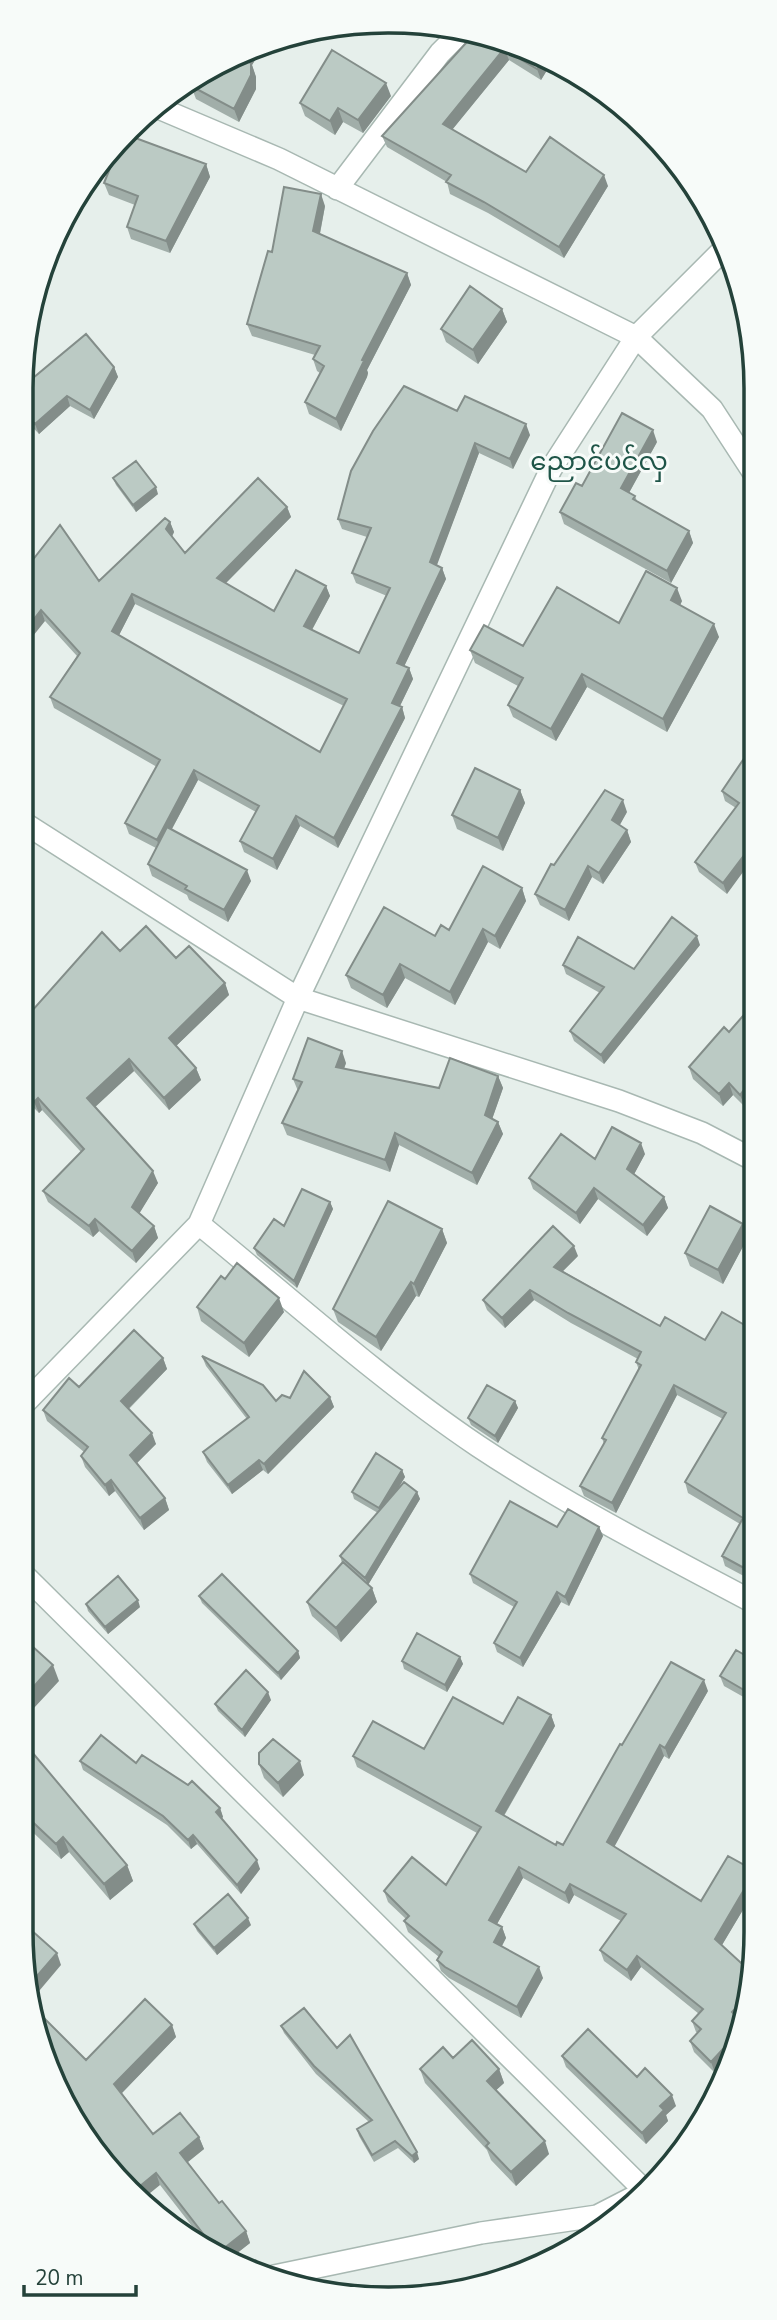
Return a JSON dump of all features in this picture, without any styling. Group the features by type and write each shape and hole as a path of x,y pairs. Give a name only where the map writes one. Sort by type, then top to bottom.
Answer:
{"street":[{"path":"337,189 440,53 454,39"},
{"path":"167,111 279,159 636,337 712,409 744,458"},
{"path":"33,1394 199,1224 298,998 551,469 636,337 718,255"},
{"path":"33,829 298,998 619,1101 702,1133 744,1155"},
{"path":"199,1224 415,1401 477,1445 617,1530 744,1597"},
{"path":"33,1584 638,2184"},
{"path":"290,2273 481,2233 597,2216 609,2210"}],"building":[{"path":"467,42 502,52 443,124 526,172 550,137 604,175 559,247 446,182 451,175 382,136"},
{"path":"332,50 386,83 358,120 338,108 330,121 300,103"},
{"path":"518,58 539,67 537,69"},
{"path":"249,62 251,75 234,109 197,89"},
{"path":"136,138 206,164 166,241 127,227 138,196 104,183 110,168"},
{"path":"284,187 321,194 313,231 407,273 362,360 364,361 336,419 305,402 324,366 313,359 320,346 247,324 268,251 272,252"},
{"path":"470,286 502,309 473,350 441,329"},
{"path":"86,334 114,367 90,410 67,396 35,424 33,378"},
{"path":"404,386 457,411 465,396 526,424 510,459 475,443 430,562 442,568 397,663 409,668 392,703 402,707 334,838 296,816 273,859 240,841 259,806 194,770 157,840 125,823 160,760 50,697 80,653 41,610 33,620 33,560 60,525 99,581 165,518 170,522 166,529 185,553 258,478 287,507 217,578 274,611 296,570 326,586 304,626 359,653 390,588 352,573 371,528 338,519 351,471 373,431","holes":["132,594 347,699 320,752 112,631"]},
{"path":"622,413 653,430 621,488 635,496 633,499 689,531 667,571 560,512 576,483 582,486"},
{"path":"136,461 156,487 133,505 113,478"},
{"path":"646,571 677,588 671,600 714,624 663,719 582,674 551,729 508,705 523,678 470,650 484,625 523,646 557,587 619,623"},
{"path":"744,758 744,855 723,883 695,862 739,803 722,791"},
{"path":"475,768 520,790 498,838 452,815"},
{"path":"605,790 623,800 612,820 627,830 599,873 588,866 565,910 535,894 551,864 554,865"},
{"path":"167,827 247,870 224,910 185,889 187,886 148,864"},
{"path":"483,866 522,888 495,936 483,929 450,992 400,964 383,995 346,975 384,907 435,936 441,925 449,930"},
{"path":"672,917 697,936 601,1055 570,1031 604,987 563,965 578,937 634,969"},
{"path":"146,926 176,958 189,946 225,983 169,1038 196,1068 164,1098 129,1059 87,1098 153,1171 132,1207 154,1226 132,1251 95,1219 89,1226 43,1191 84,1149 38,1098 33,1101 33,1010 102,932 120,951"},
{"path":"744,1015 744,1090 740,1095 729,1083 719,1094 689,1067 724,1027 729,1032"},
{"path":"308,1038 342,1051 336,1067 439,1088 450,1058 498,1076 485,1115 498,1122 472,1173 395,1133 385,1160 282,1123 302,1082 293,1079"},
{"path":"612,1127 641,1143 627,1169 664,1197 643,1225 594,1188 576,1213 529,1178 561,1134 595,1159"},
{"path":"302,1189 330,1202 294,1281 254,1248 274,1219 284,1226"},
{"path":"388,1201 442,1229 414,1284 411,1282 376,1337 333,1309"},
{"path":"710,1206 743,1224 718,1270 685,1253"},
{"path":"553,1226 574,1246 554,1267 660,1326 665,1317 705,1340 722,1312 744,1325 744,1568 722,1556 743,1518 685,1482 726,1413 674,1385 612,1503 580,1486 606,1440 602,1438 641,1365 636,1362 641,1352 530,1290 502,1318 483,1300"},
{"path":"237,1263 279,1298 244,1343 197,1307 221,1276 225,1279"},
{"path":"134,1330 163,1358 121,1401 152,1433 130,1455 165,1498 140,1518 111,1480 105,1485 81,1456 88,1447 43,1410 69,1378 79,1387"},
{"path":"202,1356 263,1385 276,1401 282,1395 290,1398 304,1371 330,1397 264,1464 259,1460 228,1485 203,1452 249,1417"},
{"path":"487,1385 515,1401 495,1436 468,1418"},
{"path":"376,1453 402,1470 379,1508 352,1492"},
{"path":"404,1482 417,1492 365,1578 340,1556"},
{"path":"510,1501 557,1527 568,1509 599,1527 565,1597 557,1592 520,1658 494,1643 517,1602 470,1574"},
{"path":"343,1562 372,1588 336,1628 307,1602"},
{"path":"222,1574 298,1651 278,1673 199,1596"},
{"path":"118,1576 138,1600 105,1627 86,1604"},
{"path":"417,1633 460,1657 445,1685 402,1661"},
{"path":"33,1647 53,1665 33,1688"},
{"path":"736,1650 744,1655 744,1690 720,1676"},
{"path":"671,1662 704,1680 665,1748 660,1745 607,1842 701,1901 728,1856 744,1865 744,1890 715,1939 742,1964 737,2001 725,2046 711,2062 690,2041 701,2029 692,2021 703,2009 637,1956 627,1970 600,1950 626,1914 570,1884 565,1893 519,1867 489,1920 502,1927 494,1942 539,1967 517,2007 445,1967 437,1960 442,1952 404,1921 409,1916 384,1891 412,1857 446,1885 481,1827 353,1756 373,1721 424,1749 453,1697 503,1724 518,1697 551,1715 496,1811 556,1845 557,1842 563,1845 620,1744 622,1745"},
{"path":"246,1670 268,1692 242,1730 215,1704"},
{"path":"101,1735 136,1763 142,1755 188,1785 192,1781 220,1808 216,1812 257,1860 237,1885 193,1835 188,1840 163,1816 80,1761"},
{"path":"273,1739 300,1761 278,1783 259,1764 259,1753"},
{"path":"33,1753 127,1865 104,1884 63,1837 56,1844 33,1822"},
{"path":"228,1894 248,1918 214,1948 194,1924"},
{"path":"33,1932 57,1953 36,1977"},
{"path":"145,1999 172,2025 114,2084 153,2134 180,2113 199,2137 180,2153 219,2203 222,2201 246,2231 226,2247 204,2235 156,2173 140,2186 137,2183 107,2148 81,2109 60,2067 44,2018 86,2060"},
{"path":"304,2008 337,2048 350,2035 417,2152 412,2156 395,2141 372,2155 357,2129 372,2120 314,2066 281,2026"},
{"path":"588,2029 637,2077 645,2068 672,2095 660,2106 664,2110 642,2133 562,2056"},
{"path":"472,2040 499,2069 487,2081 545,2141 511,2172 486,2146 489,2143 420,2069 443,2047 453,2058"}],"district":[{"name":"ညောင်ပင်လှ","path":"599,461"}]}
